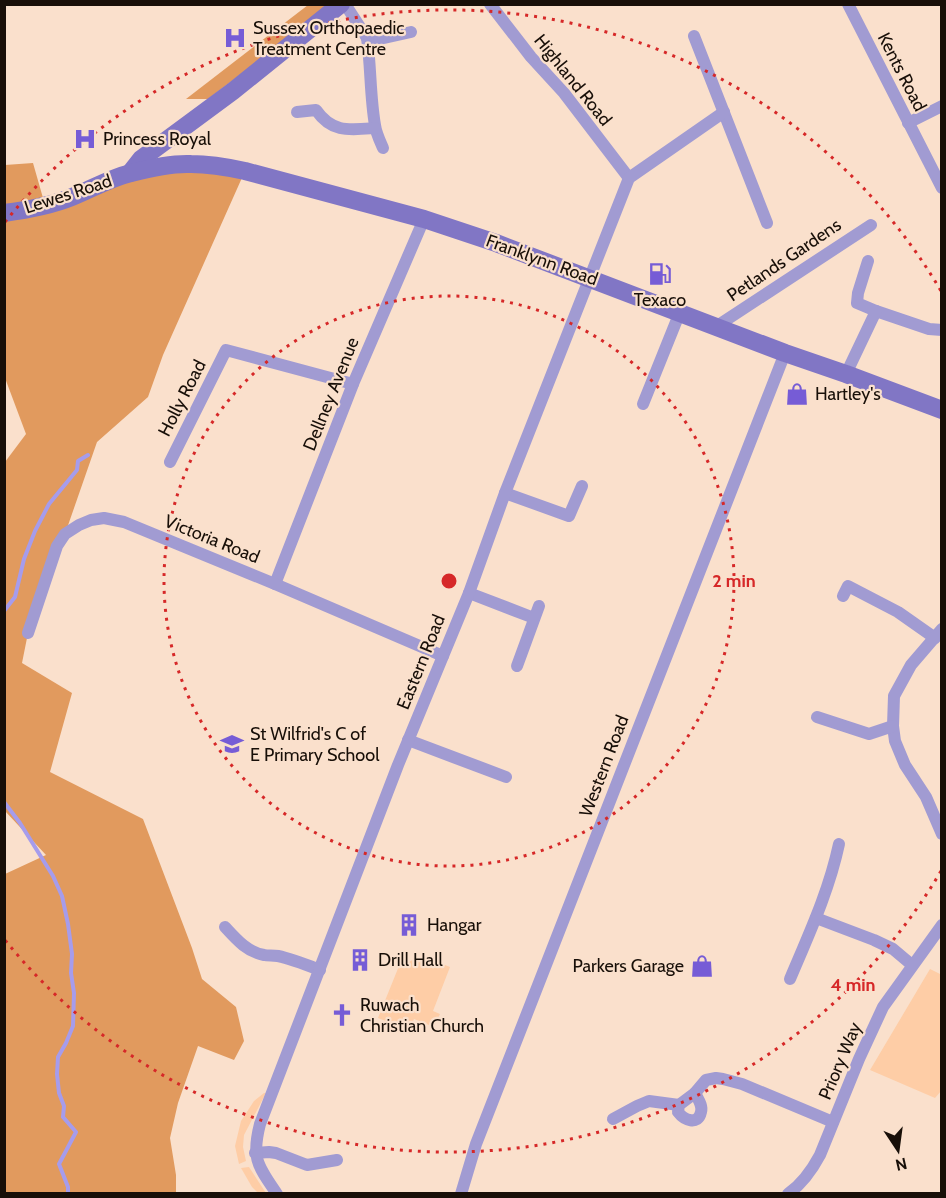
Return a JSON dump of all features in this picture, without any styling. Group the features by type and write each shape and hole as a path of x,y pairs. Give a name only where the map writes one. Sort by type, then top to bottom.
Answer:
{"main road":[{"path":"130,173 141,159 233,92 343,4"},
{"name":"Franklynn Road","path":"130,173 188,164 216,165 424,219 496,243 942,410"},
{"name":"Lewes Road","path":"4,213 45,206 130,173"}],"street":[{"path":"343,4 367,38 375,128 382,148"},
{"name":"Highland Road","path":"490,4 531,57 564,93 628,178"},
{"name":"Kents Road","path":"848,4 942,188"},
{"path":"367,38 384,38 411,32"},
{"path":"694,36 767,223"},
{"path":"908,123 942,106"},
{"path":"297,112 316,110 331,125 349,130 375,128"},
{"path":"628,178 724,112"},
{"name":"Eastern Road","path":"255,1153 260,1124 408,741 469,593 505,493 628,178"},
{"name":"Dellney Avenue","path":"275,584 353,384 424,219"},
{"name":"Petlands Gardens","path":"717,326 871,225"},
{"path":"868,261 857,303 929,329 942,330"},
{"path":"846,374 876,310"},
{"path":"643,404 680,312"},
{"name":"Holly Road","path":"170,462 226,350 353,384"},
{"name":"Western Road","path":"461,1194 480,1133 786,353"},
{"path":"505,493 569,516 582,486"},
{"name":"Victoria Road","path":"28,633 57,546 65,534 79,525 104,518 124,522 443,656"},
{"path":"843,596 848,586 938,634 911,665 894,696 893,726 895,741 905,765 926,797 942,834"},
{"path":"469,593 537,612 517,666"},
{"path":"817,717 869,734 893,726"},
{"path":"408,741 506,777"},
{"path":"790,979 833,872 839,844"},
{"path":"816,918 893,949 912,965"},
{"name":"Priory Way","path":"788,1194 812,1169 820,1155 883,1006 942,924"},
{"path":"225,927 236,940 256,953 279,956 320,970"},
{"name":"Priory Way","path":"679,1105 695,1093 706,1080 723,1078 833,1122"},
{"path":"613,1119 649,1101 679,1105 678,1113 687,1120 693,1121 701,1113 701,1105 695,1093"},
{"path":"277,1194 257,1162 255,1153 276,1153 307,1165 337,1160"}],"shaded area":[{"path":"308,5 332,5 208,99 186,99"},
{"path":"33,163 45,205 130,173 245,171 163,355 148,397 97,442 28,633 22,663 72,693 50,772 143,819 202,979 236,1007 244,1041 234,1060 198,1046 178,1103 170,1138 176,1175 176,1193 5,1193 5,874 46,855 5,811 5,462 26,434 5,378 5,165"},
{"path":"422,956 450,967 433,1011 440,1014 434,1027 414,1019 409,1030 378,1018 399,966"},
{"path":"930,969 942,975 941,1091 935,1098 870,1070"},
{"path":"266,1093 244,1135 243,1147 246,1161 239,1164 235,1146 241,1121 254,1101"},
{"path":"249,1167 266,1193 258,1193 252,1187 241,1168"}],"waterway":[{"path":"4,611 15,597 24,559 49,504 77,470 78,461 88,455"},
{"path":"4,802 53,876 62,896 68,924 74,993 73,1026 58,1057 57,1074 59,1093 64,1106 63,1117 76,1132 59,1164 68,1187 68,1194"}],"place":[{"name":"Sussex Orthopaedic Treatment Centre","path":"235,38"},
{"name":"Princess Royal","path":"85,139"},
{"name":"Texaco","path":"660,274"},
{"name":"Hartley's","path":"797,394"},
{"name":"St Wilfrid's C of E Primary School","path":"232,744"},
{"name":"Hangar","path":"409,925"},
{"name":"Drill Hall","path":"360,960"},
{"name":"Parkers Garage","path":"702,966"},
{"name":"Ruwach Christian Church","path":"342,1015"}]}
